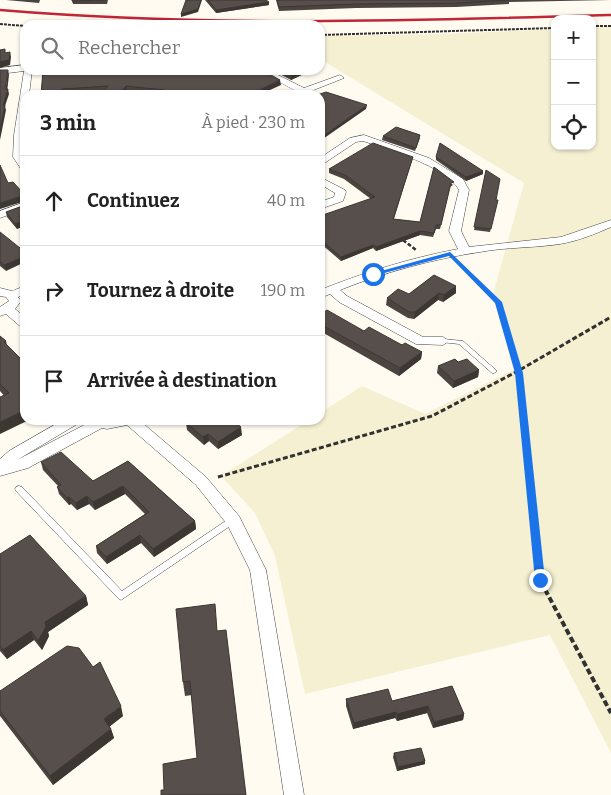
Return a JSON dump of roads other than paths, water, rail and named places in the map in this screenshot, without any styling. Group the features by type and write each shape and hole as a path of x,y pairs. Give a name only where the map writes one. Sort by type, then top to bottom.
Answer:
{"street":[{"path":"0,70 20,68"},
{"path":"25,90 27,75"},
{"path":"271,75 301,90"},
{"path":"306,90 340,78"},
{"path":"20,128 18,158 20,161"},
{"path":"325,160 353,140 364,138 425,160 459,181 464,190 456,231 465,251"},
{"path":"325,182 341,192 339,199 325,204"},
{"path":"0,215 20,207"},
{"path":"326,291 373,274 428,259 465,251 562,240 576,237 611,223"},
{"path":"326,291 421,341 443,341"},
{"path":"0,292 13,296 20,292"},
{"path":"13,296 15,301 4,310 20,321"},
{"path":"0,469 14,455 65,425"},
{"path":"0,469 23,464 91,425"},
{"path":"134,425 201,481 233,520 258,570 294,795"}],"lane":[{"path":"443,341 461,342 494,370"},
{"path":"19,490 121,596 233,520"}],"railway":[{"path":"0,10 191,20"},
{"path":"325,21 611,15"}]}
